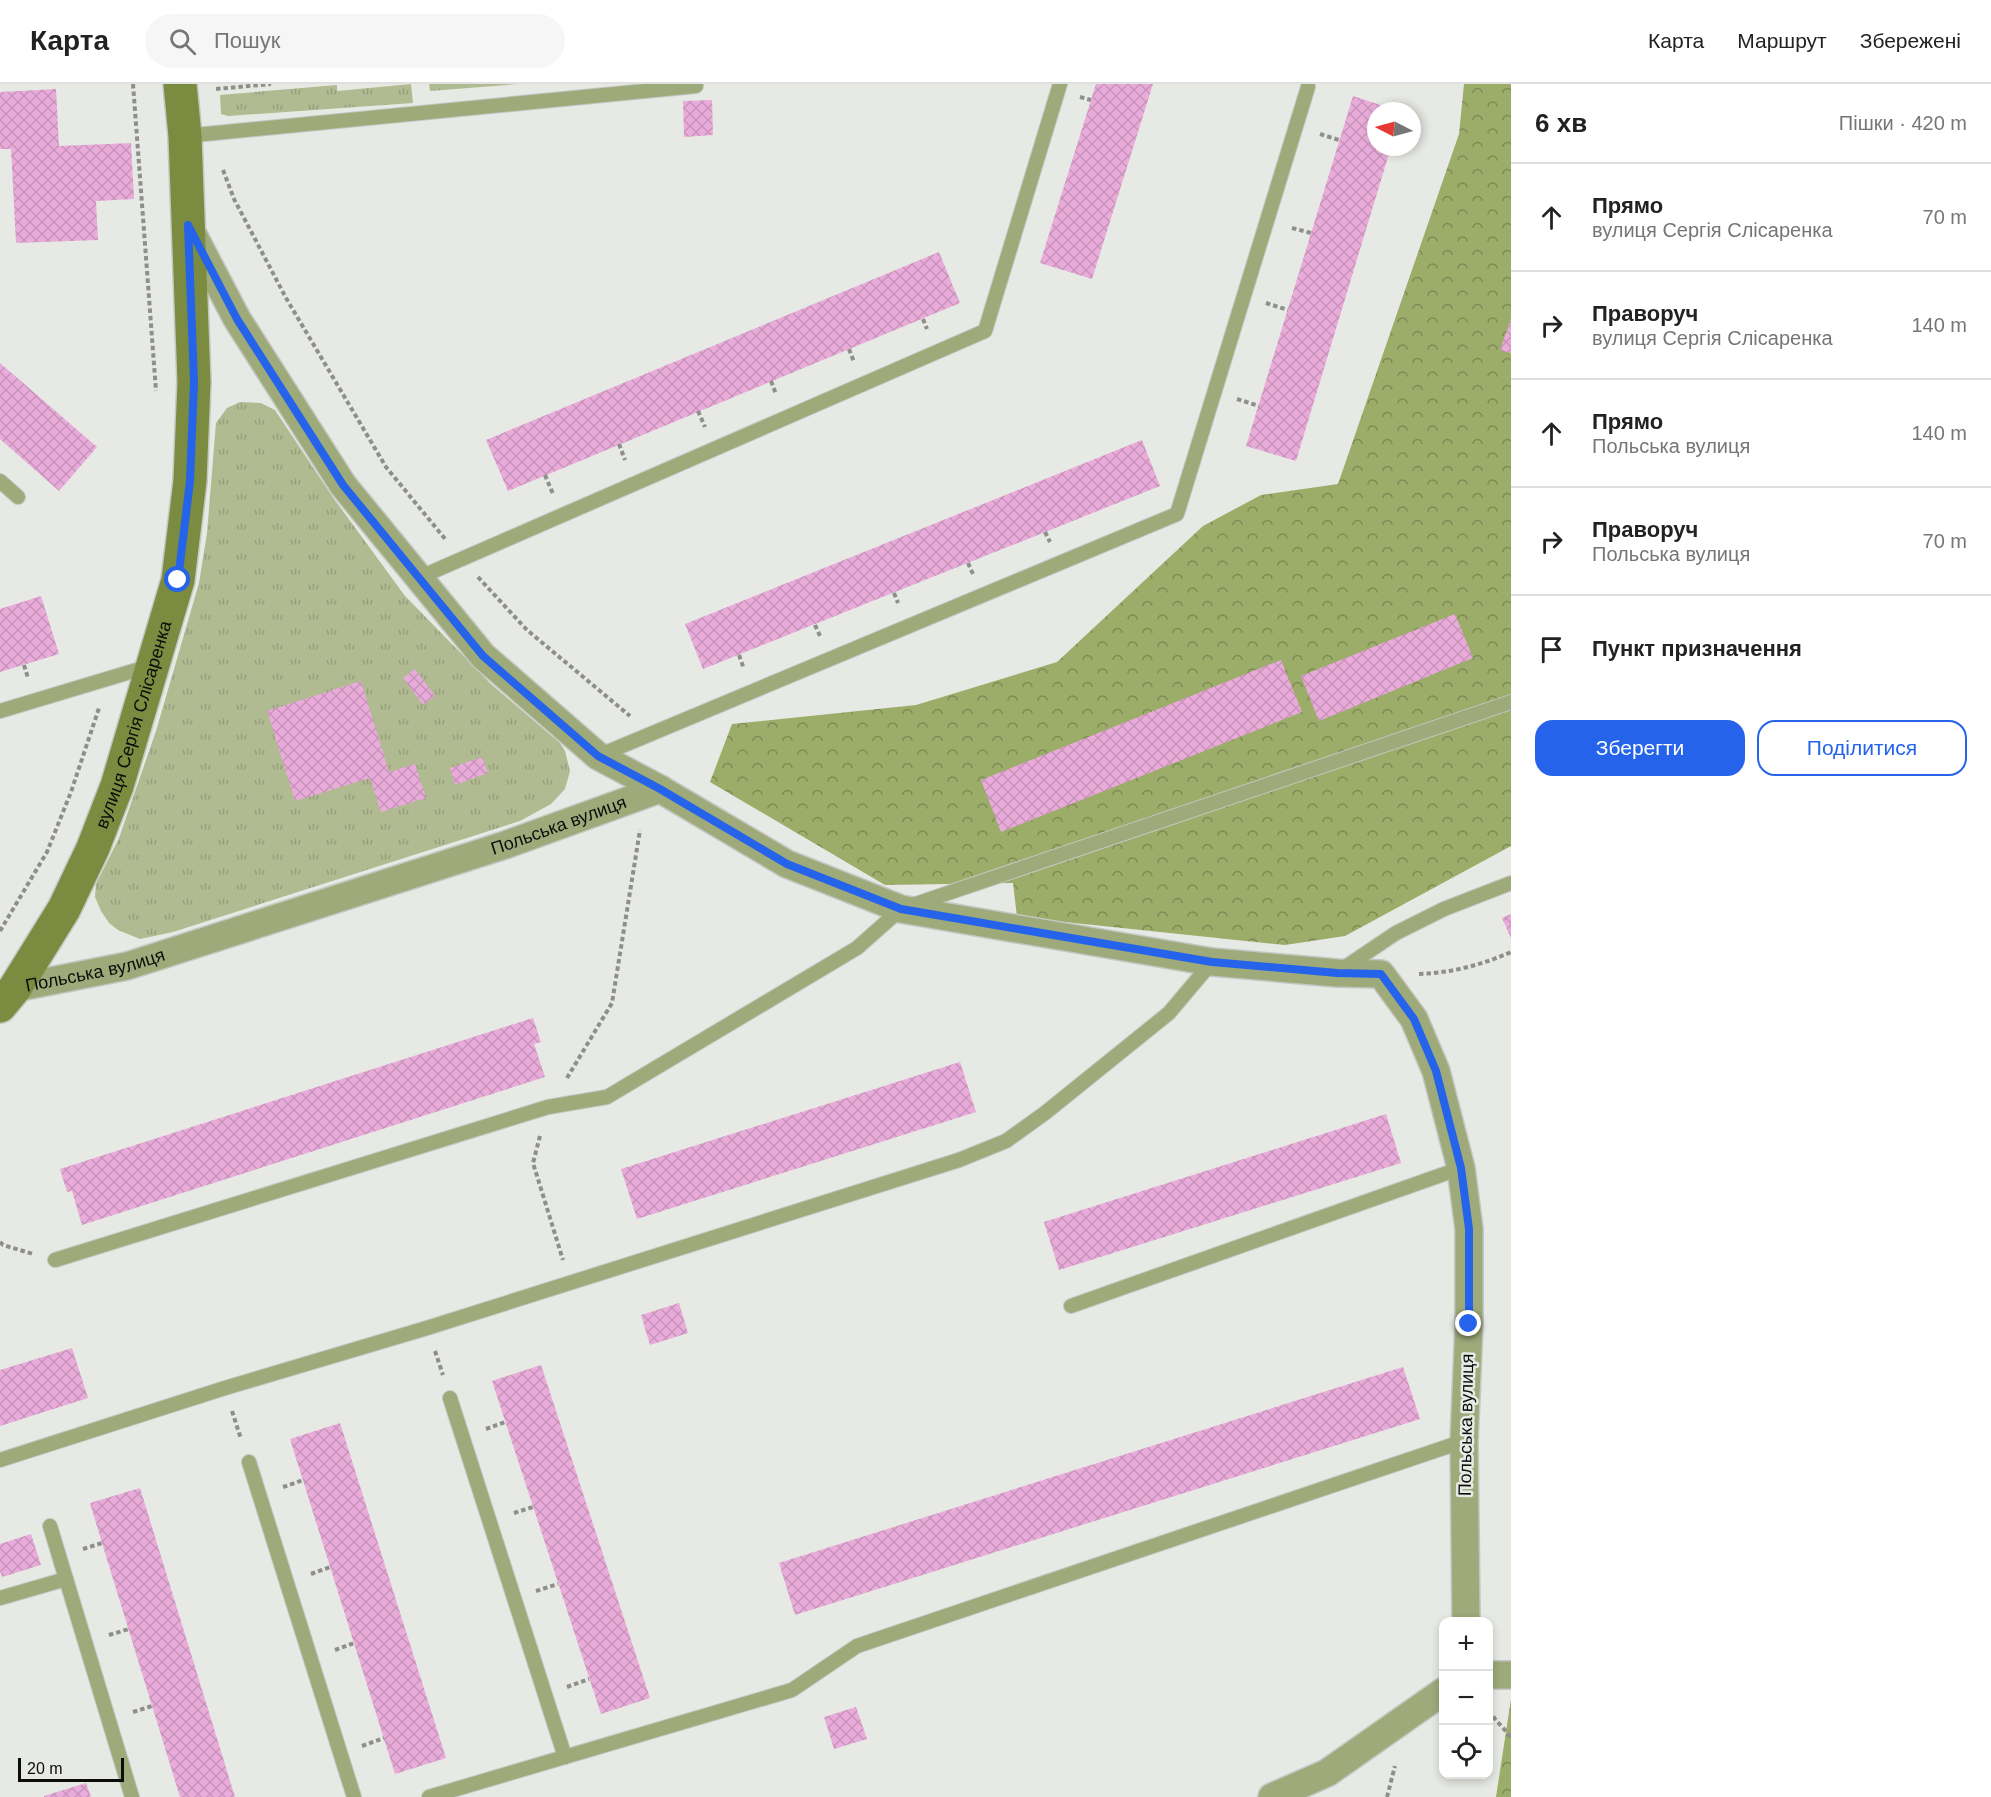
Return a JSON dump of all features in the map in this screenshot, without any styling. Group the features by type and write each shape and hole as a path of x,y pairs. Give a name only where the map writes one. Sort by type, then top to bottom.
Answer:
{"street":[{"name":"вулиця Сергія Слісаренка","path":"5,995 64,909 93,848 117,786 178,580 190,481 194,382 188,225 197,135 180,84"},
{"name":"вулиця Сергія Слісаренка","path":"188,225 237,319 343,485 483,656 598,756 660,789"},
{"name":"Польська вулиця","path":"5,995 127,966 505,845 660,789"},
{"path":"660,789 787,864 901,909 1212,962 1337,973 1381,974"},
{"name":"Польська вулиця","path":"1381,974 1414,1019 1436,1071 1461,1168 1469,1229 1469,1324 1464,1441 1466,1617"},
{"path":"1493,1675 1511,1675"},
{"path":"1272,1797 1327,1773 1439,1694"}],"lane":[{"path":"197,135 696,86 696,84"},
{"path":"418,578 985,331 1060,84"},
{"path":"598,756 1177,514 1308,87"},
{"path":"0,481 18,497"},
{"path":"0,711 152,665"},
{"path":"55,1260 548,1107 607,1097 857,948 901,909 1511,702"},
{"path":"1337,973 1396,933 1444,909 1511,883"},
{"path":"0,1460 959,1160 1006,1141 1045,1113 1169,1013 1212,962"},
{"path":"1071,1306 1461,1168"},
{"path":"450,1398 565,1757"},
{"path":"429,1797 792,1690 858,1646 1464,1441"},
{"path":"249,1462 354,1797"},
{"path":"50,1526 132,1797"},
{"path":"0,1598 66,1579"}],"path":[{"path":"133,84 156,395"},
{"path":"271,84 206,90 197,135 331,376 386,467 461,559 527,630 651,734"},
{"path":"0,930 46,852 71,792 109,678"},
{"path":"570,1281 532,1163 548,1107 612,1003 642,818 660,789"},
{"path":"1381,974 1436,974 1490,961 1511,952"},
{"path":"427,1328 450,1398"},
{"path":"225,1388 249,1462"},
{"path":"1493,1717 1511,1737"}],"green space":[{"path":"411,84 413,103 228,116 221,114 220,95 337,85 337,91"},
{"path":"429,84 518,84 430,91"},
{"path":"1464,84 1511,84 1511,846 1345,936 1285,945 1017,917 1013,883 885,885 710,782 732,724 916,705 1057,662 1203,526 1261,495 1338,484 1459,134"},
{"path":"240,402 261,403 275,410 332,496 405,596 491,684 560,743 565,751 570,771 565,789 551,804 520,821 173,932 140,939 118,930 109,923 95,897 96,884 119,838 156,731 199,583 207,533 216,423 227,408"},
{"path":"1511,1699 1511,1797 1496,1797"}],"building":[{"path":"1096,84 1153,84 1092,279 1040,263"},
{"path":"56,89 59,146 131,143 134,199 96,201 98,240 16,243 11,149 0,149 0,92"},
{"path":"1353,96 1371,102 1367,102 1367,156 1388,156 1296,461 1246,446"},
{"path":"712,100 713,135 684,137 683,101"},
{"path":"939,252 960,303 508,491 486,440"},
{"path":"1511,319 1511,353 1500,350"},
{"path":"0,363 97,447 59,491 0,439"},
{"path":"1142,440 1160,486 703,669 685,624"},
{"path":"41,596 59,654 0,672 0,609"},
{"path":"1455,614 1473,658 1319,721 1301,676"},
{"path":"1281,660 1302,712 1001,832 981,780"},
{"path":"415,669 435,696 423,705 403,678"},
{"path":"361,681 389,772 415,764 426,798 381,812 370,778 295,801 267,711"},
{"path":"482,757 488,773 455,785 450,768"},
{"path":"1511,914 1511,938 1502,918"},
{"path":"533,1018 541,1042 534,1044 545,1077 82,1225 72,1191 67,1192 60,1169"},
{"path":"960,1062 976,1112 637,1219 621,1169"},
{"path":"1386,1114 1401,1163 1059,1270 1044,1222"},
{"path":"679,1303 688,1333 650,1345 641,1315"},
{"path":"72,1348 88,1398 0,1426 0,1370"},
{"path":"541,1365 650,1698 601,1714 492,1381"},
{"path":"1403,1367 1420,1419 795,1615 779,1563"},
{"path":"340,1423 446,1758 395,1774 290,1439"},
{"path":"140,1488 235,1797 180,1797 90,1503"},
{"path":"31,1534 41,1565 2,1577 0,1544"},
{"path":"856,1707 867,1739 834,1749 824,1717"},
{"path":"86,1783 91,1797 44,1797 44,1796"}],"route":[{"path":"178,580 190,481 194,382 188,225 237,319 343,485 483,656 598,756 660,789 787,864 901,909 1212,962 1337,973 1381,974 1414,1019 1436,1071 1461,1168 1469,1229 1469,1324"}]}
